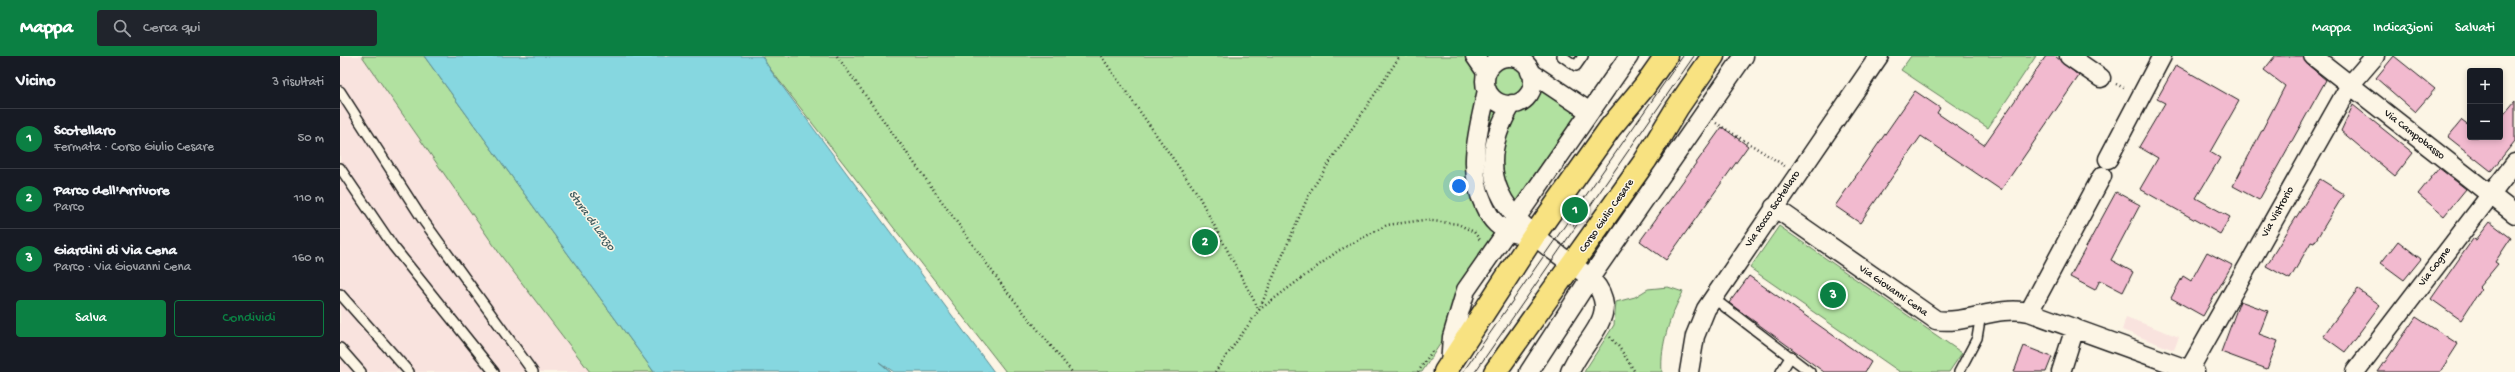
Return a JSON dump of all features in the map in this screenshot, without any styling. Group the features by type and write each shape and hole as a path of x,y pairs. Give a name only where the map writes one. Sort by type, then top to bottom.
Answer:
{"main road":[{"path":"1448,369 1533,237 1610,128 1644,87 1666,56"},
{"name":"Corso Giulio Cesare","path":"1495,372 1592,237 1713,56"}],"street":[{"path":"1475,56 1486,72 1487,90 1474,154 1474,176 1478,193 1487,213 1511,224 1533,237 1590,278 1600,289 1604,306 1596,328 1577,356 1570,372"},
{"path":"1448,369 1452,337 1466,290 1629,56"},
{"name":"Corso Giulio Cesare","path":"1529,372 1590,278 1744,56"},
{"name":"Via Rocco Scotellaro","path":"1689,372 1695,336 1713,298 1879,56"},
{"path":"2070,56 2101,78"},
{"path":"2029,312 2162,56"},
{"name":"Via Campobasso","path":"2313,56 2515,214"},
{"name":"Via Vistrorio","path":"2190,371 2350,85 2375,56"},
{"path":"1486,72 1494,62 1510,57 1523,62 1530,72 1590,112"},
{"path":"1511,224 1493,174 1496,141 1500,124 1512,104 1528,95 1532,84 1530,72"},
{"path":"1487,90 1494,100 1512,104"},
{"name":"Via Cogne","path":"2355,372 2515,162"},
{"name":"Via Giovanni Cena","path":"1774,207 1930,317 1942,321 2013,309 2029,312 2190,371"},
{"path":"2061,372 2075,328"}],"lane":[{"path":"1562,56 1576,66 1583,56"},
{"path":"340,91 423,220 533,372"},
{"path":"340,168 393,246 494,372"},
{"path":"340,294 409,372"},
{"path":"1713,298 1810,372"},
{"path":"1959,372 1977,338 1981,314"},
{"path":"340,348 362,372"},
{"path":"1781,372 1791,356"}],"path":[{"path":"837,56 1005,289 1072,372"},
{"path":"1101,56 1197,193 1259,310"},
{"path":"1215,372 1259,310 1310,192 1400,56"},
{"path":"1703,115 1797,174"},
{"path":"1553,210 1592,237"},
{"path":"1259,310 1338,251 1387,225 1424,220 1458,224 1474,232 1481,242"},
{"path":"1596,328 1615,342 1635,372"}],"shaded area":[{"path":"340,56 362,56 502,257 590,372 340,372"},
{"path":"2126,317 2179,337 2174,350 2122,330"}],"green space":[{"path":"362,56 424,56 654,372 590,372 502,257"},
{"path":"760,56 1497,56 1590,112 1422,372 1006,372"},
{"path":"1911,56 2036,56 1988,128 1901,70"},
{"path":"1779,226 1962,353 1949,372 1900,372 1750,268"},
{"path":"1668,287 1683,292 1670,321 1664,341 1662,372 1584,372 1614,325 1616,302 1635,297 1648,289"}],"water":[{"name":"Stura di Lanzo","path":"424,56 762,56 771,71 994,372 894,372 879,362 891,372 654,372"}],"building":[{"path":"2046,56 2055,56 2079,76 2001,190 1921,136 1860,223 1835,206 1915,91 1940,108 1937,113 1984,145"},
{"path":"2275,56 2303,56 2307,64 2326,80 2259,200 2233,186 2285,86 2264,70"},
{"path":"2394,56 2435,89 2415,112 2376,78"},
{"path":"2176,65 2239,101 2210,152 2220,158 2196,198 2230,217 2220,234 2140,189 2158,158 2139,147 2165,103 2157,99"},
{"path":"2515,101 2515,141 2491,171 2448,137 2462,120 2467,124 2467,140 2503,140 2503,115"},
{"path":"2353,105 2413,153 2395,176 2341,131"},
{"path":"1722,127 1748,146 1666,260 1640,241"},
{"path":"2439,168 2466,189 2444,216 2418,194"},
{"path":"2320,179 2344,194 2314,243 2311,242 2290,279 2266,266"},
{"path":"2116,192 2140,205 2111,260 2133,272 2123,292 2100,280 2095,290 2070,277"},
{"path":"2490,222 2511,238 2495,262 2498,264 2479,287 2481,289 2461,320 2431,299 2473,239 2476,240"},
{"path":"2398,241 2421,259 2404,280 2381,263"},
{"path":"2207,252 2232,265 2203,316 2171,298 2183,276 2191,281"},
{"path":"1749,276 1871,362 1865,372 1824,372 1729,303"},
{"path":"2358,289 2380,305 2345,352 2323,336"},
{"path":"2240,301 2268,311 2259,334 2278,341 2267,369 2221,352"},
{"path":"2416,317 2458,344 2440,372 2378,372"},
{"path":"2024,346 2052,357 2046,372 2014,372"}],"tram line":[{"path":"1463,372 1683,56"},
{"path":"1475,372 1694,56"}],"place":[{"name":"Scotellaro","path":"1575,210"},
{"name":"Parco dell'Arrivore","path":"1205,242"},
{"name":"Giardini di Via Cena","path":"1833,295"}]}
